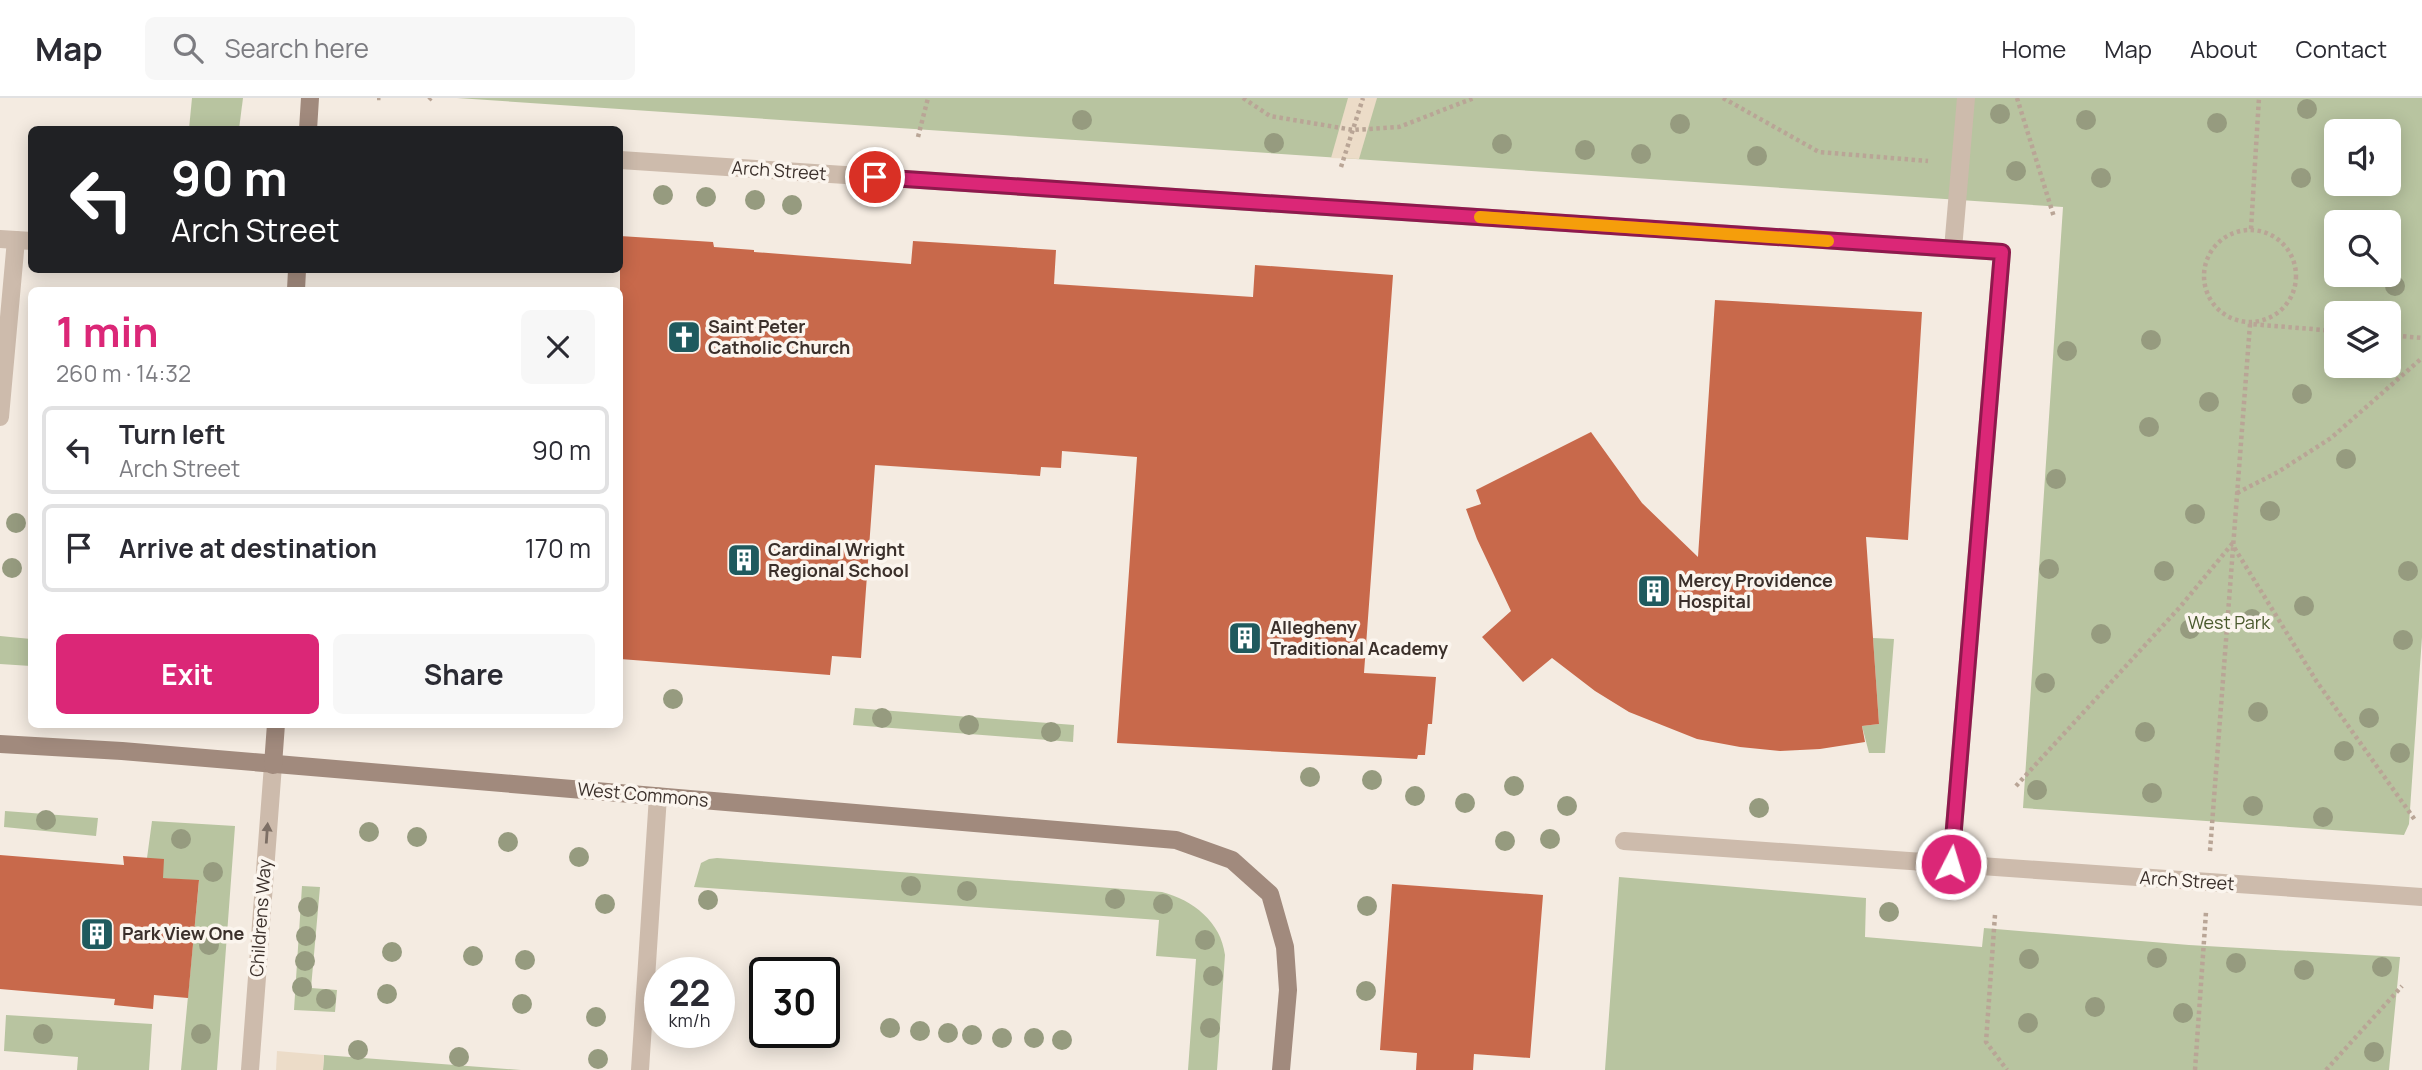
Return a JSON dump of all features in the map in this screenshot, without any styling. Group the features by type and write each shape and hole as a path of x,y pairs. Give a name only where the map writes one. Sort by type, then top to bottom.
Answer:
{"main road":[{"path":"308,126 310,98"},
{"path":"274,765 276,728"},
{"name":"West Commons","path":"0,744 122,751 1176,840 1232,860 1270,894 1285,947 1288,990 1281,1070"}],"street":[{"path":"1953,249 1966,98"},
{"name":"Arch Street","path":"623,160 2002,252 1951,864"},
{"path":"0,417 16,240"},
{"name":"Childrens Way","path":"250,1070 274,765"},
{"path":"640,1070 658,796"},
{"name":"Arch Street","path":"1625,841 2422,897"}],"path":[{"path":"918,137 928,98"},
{"path":"1243,98 1270,116 1353,130 1399,127 1474,98"},
{"path":"1341,167 1363,98"},
{"path":"1723,98 1819,152 1961,164"},
{"path":"2017,98 2054,217"},
{"path":"2251,229 2259,98"},
{"path":"2250,324 2263,321 2286,306 2294,291 2297,275 2294,259 2285,245 2267,232 2251,229 2229,234 2216,244 2209,254 2204,270 2204,286 2210,301 2221,314 2234,321 2250,324 2324,330"},
{"path":"2211,833 2250,324"},
{"path":"2401,336 2422,338"},
{"path":"2236,493 2278,472 2331,438 2422,358"},
{"path":"2016,786 2180,607 2232,544"},
{"path":"2232,544 2317,682 2416,820"},
{"path":"1995,915 1986,1042 2007,1070"},
{"path":"2194,1070 2205,932"},
{"path":"2326,1070 2402,986"}],"green space":[{"path":"192,98 243,98 239,126 189,126"},
{"name":"West Park","path":"457,98 2422,98 2422,637 2409,824 2404,835 2023,808 2063,207"},
{"path":"0,636 28,639 28,666 0,664"},
{"path":"1873,638 1894,639 1885,753 1869,753 1862,726 1879,724"},
{"path":"855,708 1074,725 1073,742 853,725"},
{"path":"5,811 98,818 96,836 4,827"},
{"path":"152,821 235,826 217,1070 181,1070 199,881 163,878 147,858"},
{"path":"717,858 1162,892 1173,896 1204,914 1218,932 1222,943 1225,955 1217,1070 1188,1070 1196,959 1156,956 1159,920 694,887 701,863"},
{"path":"1619,877 1866,898 1865,937 1982,947 1984,928 2189,945 2400,957 2389,1070 1605,1070"},
{"path":"302,886 320,887 311,988 337,990 335,1012 294,1010"},
{"path":"6,1015 152,1024 149,1070 77,1070 78,1057 4,1051"},
{"path":"324,1055 521,1070 323,1070"}],"shaded area":[{"path":"1348,98 1377,98 1359,159 1331,158"},
{"path":"277,1051 324,1055 323,1070 276,1070"}],"building":[{"path":"623,236 713,242 714,247 754,252 911,264 913,241 1056,250 1054,284 1253,297 1255,265 1393,275 1364,673 1436,677 1432,724 1428,724 1425,755 1418,755 1417,759 1117,743 1137,457 1062,451 1061,468 1041,467 1040,476 875,465 861,658 832,656 830,675 623,659 623,287 620,287 620,273 623,273"},
{"path":"1715,300 1922,312 1908,540 1866,537 1879,724 1862,726 1865,742 1820,749 1780,751 1697,739 1629,712 1595,691 1552,658 1523,682 1482,637 1511,611 1466,509 1481,504 1476,490 1591,432 1642,503 1698,557"},
{"name":"Park View One","path":"0,855 124,865 123,856 164,859 163,878 199,880 188,998 154,995 153,1009 114,1005 115,999 0,989"},
{"path":"1392,884 1543,895 1530,1058 1474,1054 1473,1070 1416,1070 1417,1053 1380,1050"}],"slow traffic":[{"path":"1480,217 1828,241"}],"place":[{"name":"Saint Peter Catholic Church","path":"684,337"},
{"name":"Cardinal Wright Regional School","path":"744,560"},
{"name":"Mercy Providence Hospital","path":"1654,591"},
{"name":"Allegheny Traditional Academy","path":"1245,638"},
{"name":"Park View One","path":"97,934"}],"route":[{"path":"875,177 2002,252 1951,864"}]}
